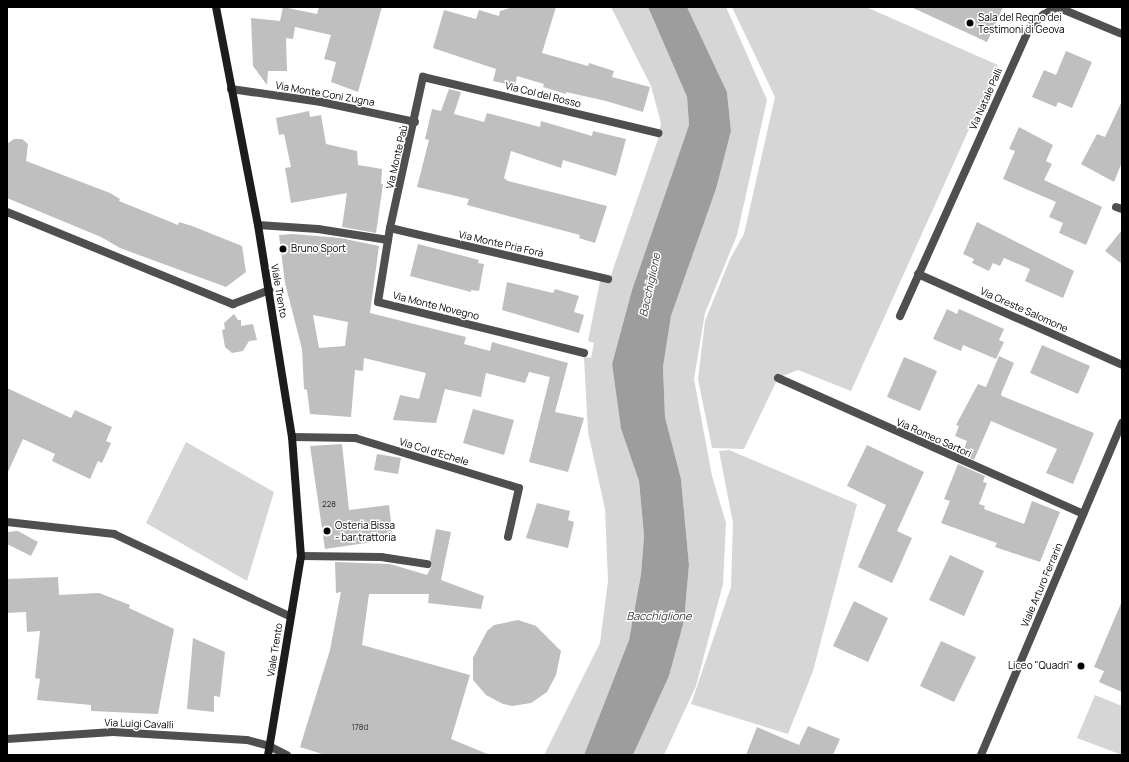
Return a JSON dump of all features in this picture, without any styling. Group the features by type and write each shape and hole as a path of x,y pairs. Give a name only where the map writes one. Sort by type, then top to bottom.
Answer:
{"main road":[{"name":"Viale Trento","path":"216,7 258,224 292,437 301,556 268,755"}],"street":[{"name":"Via Natale Palli","path":"918,274 1029,29 1043,15 1057,7 1122,34"},
{"name":"Via Monte Paù","path":"388,240 415,122 423,77"},
{"name":"Via Col del Rosso","path":"423,77 658,134"},
{"name":"Via Monte Coni Zugna","path":"231,89 321,102 415,122"},
{"path":"7,212 233,304 269,290"},
{"path":"258,224 318,230 388,240"},
{"name":"Via Monte Pria Forà","path":"390,228 608,279"},
{"name":"Via Monte Novegno","path":"388,240 378,302 584,353"},
{"path":"900,316 918,274"},
{"name":"Via Oreste Salomone","path":"918,274 1122,365"},
{"name":"Via Romeo Sartori","path":"778,378 1083,514"},
{"name":"Viale Arturo Ferrarin","path":"981,755 1122,423"},
{"name":"Via Col d'Echele","path":"292,437 355,438 519,488 508,537"},
{"path":"7,522 114,534 291,617"},
{"path":"301,556 381,557 426,564"},
{"name":"Via Luigi Cavalli","path":"7,738 113,732 248,740 269,746"},
{"path":"269,746 287,755"}],"shaded area":[{"path":"611,7 648,7 687,97 689,125 632,290 612,364 621,429 639,481 644,536 641,574 629,640 584,755 544,755 600,643 608,581 605,509 588,432 584,357 591,358 594,343 588,341 601,276 610,278 658,139 661,123 651,86"},
{"path":"687,7 726,7 767,100 737,235 705,313 694,379 712,476 726,523 723,584 696,686 664,755 633,755 669,676 684,621 689,565 681,479 665,417 663,367 671,316 716,189 731,131 727,92"},
{"path":"732,7 866,7 998,65 851,391 798,370 778,378 744,449 712,448 698,379 705,321 730,259 744,234 775,97"},
{"path":"186,442 274,492 247,581 146,523"},
{"path":"729,450 857,504 813,671 788,734 691,704 731,587 733,523 719,451"},
{"path":"1095,695 1122,706 1122,755 1077,738"}],"water":[{"name":"Bacchiglione","path":"648,7 687,7 727,92 731,131 716,189 671,316 663,367 665,417 681,479 689,565 684,621 669,676 633,755 584,755 629,640 641,574 644,536 639,481 621,429 612,364 632,290 689,125 687,97"}],"building":[{"path":"283,7 317,14 319,7 382,7 358,92 331,82 336,62 324,59 331,35 295,27 293,39 286,38 287,71 268,71 267,85 253,66 251,18 280,21"},
{"path":"513,7 556,7 542,53 588,66 589,63 614,71 612,77 650,87 643,112 606,101 566,92 566,94 543,87 544,84 517,76 515,86 493,81 496,69 433,48 444,10 476,19 479,10 499,16 500,11"},
{"name":"Sala del Regno dei Testimoni di Geova","path":"911,7 1003,7 987,42"},
{"path":"1066,51 1092,62 1072,108 1058,102 1056,107 1032,97 1044,70 1056,75"},
{"path":"449,89 461,92 454,114 484,122 487,113 540,127 541,121 592,136 593,131 626,139 616,176 563,160 561,168 511,151 504,178 508,181 607,206 595,243 579,238 580,235 467,205 469,199 417,187 429,140 425,139 432,109 441,111"},
{"path":"1122,101 1122,162 1114,182 1081,164 1097,134 1105,137"},
{"path":"309,111 310,117 321,115 326,144 357,151 358,165 382,169 381,184 383,184 376,233 342,227 347,193 291,203 285,168 291,167 284,134 279,135 276,118"},
{"path":"1019,127 1053,145 1046,161 1052,164 1044,180 1102,207 1086,245 1059,233 1063,223 1049,217 1056,202 1003,179 1015,151 1009,149"},
{"path":"14,139 22,139 28,144 26,161 110,193 120,199 119,201 178,225 179,222 192,226 242,246 246,272 226,287 120,248 101,237 7,198 7,144"},
{"path":"977,222 1074,271 1063,298 1025,281 1030,269 1004,258 1000,266 993,263 989,271 972,263 974,259 963,254"},
{"path":"1122,230 1122,264 1105,251"},
{"path":"293,234 340,238 379,246 370,313 466,337 464,344 490,351 492,342 568,363 555,412 584,418 568,472 529,462 550,377 529,372 525,383 486,373 481,397 445,389 436,423 393,420 400,395 419,399 426,373 364,358 363,371 355,370 351,417 310,414 307,390 304,389 302,349 285,283 279,235","holes":["313,315 348,322 345,346 319,348"]},
{"path":"418,244 479,260 478,263 484,264 479,291 471,290 471,292 410,276"},
{"path":"507,282 553,293 555,289 579,296 574,312 584,315 579,333 502,310"},
{"path":"947,309 957,314 959,309 1004,329 999,340 1004,342 996,359 963,345 961,351 933,339"},
{"path":"234,314 238,320 241,320 241,326 253,324 257,340 249,341 243,351 232,353 225,347 222,330 225,329 224,323"},
{"path":"1042,345 1090,366 1078,394 1030,373"},
{"path":"999,356 1014,363 1001,394 1002,396 1094,433 1073,484 1046,473 1057,449 991,421 974,460 962,454 967,441 955,436 959,426 956,425 978,384 986,387"},
{"path":"904,357 937,371 920,411 887,397"},
{"path":"7,388 71,418 75,410 112,427 106,441 111,443 102,463 98,461 90,479 52,461 55,454 23,439 7,474"},
{"path":"473,409 514,420 504,455 463,443"},
{"path":"342,444 349,510 389,505 393,539 325,549 310,446"},
{"path":"867,445 924,472 897,531 912,538 892,583 858,567 886,505 847,486"},
{"path":"377,454 401,458 398,474 374,470"},
{"path":"958,464 985,476 983,482 987,483 979,504 985,506 984,509 1024,524 1032,501 1060,512 1040,562 995,547 997,543 941,523 950,501 944,499"},
{"path":"537,503 570,511 568,520 574,522 568,548 526,538"},
{"path":"436,529 451,532 441,580 484,596 481,609 428,603 429,594 369,594 362,645 470,675 451,739 490,755 325,755 300,747 330,650 341,592 336,593 335,562 390,564 427,575 432,565 430,560"},
{"path":"18,531 38,542 31,556 7,544 7,532"},
{"path":"950,555 984,571 964,616 929,600"},
{"path":"58,577 59,595 99,593 130,605 129,608 174,629 158,714 91,711 91,705 37,700 40,679 35,678 40,631 27,632 26,612 7,613 7,579"},
{"path":"854,601 888,618 868,662 833,646"},
{"path":"1122,601 1122,692 1099,682 1104,671 1094,667"},
{"path":"518,620 536,626 561,651 556,675 547,692 531,703 512,706 503,704 486,695 473,680 473,658 487,631 494,625"},
{"path":"193,638 225,652 220,697 214,696 214,712 187,709"},
{"path":"941,641 976,657 954,702 920,686"},
{"path":"808,726 840,739 833,755 746,755 757,727 799,745"}],"place":[{"name":"Sala del Regno dei Testimoni di Geova","path":"970,23"},
{"name":"Bruno Sport","path":"283,249"},
{"name":"Osteria Bissa - bar trattoria","path":"327,531"},
{"name":"Liceo \"Quadri\"","path":"1081,666"}]}
